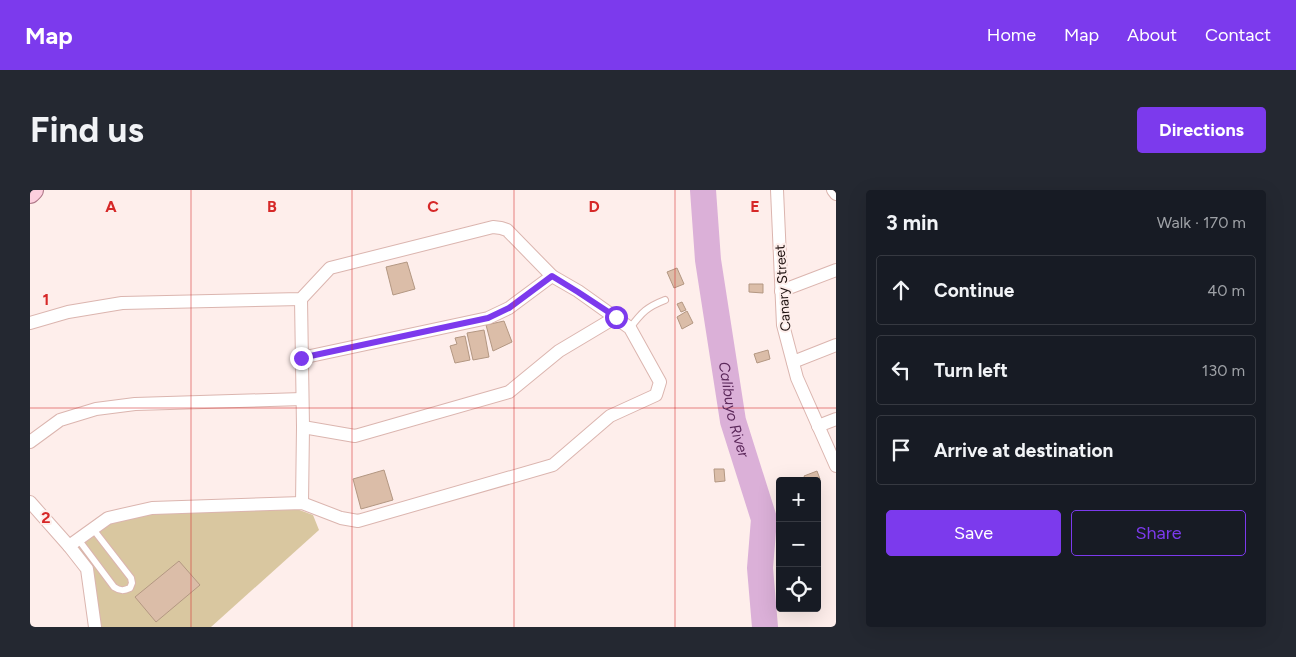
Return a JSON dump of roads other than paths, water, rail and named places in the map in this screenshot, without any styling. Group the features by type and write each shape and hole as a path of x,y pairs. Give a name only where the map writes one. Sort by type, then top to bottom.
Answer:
{"street":[{"name":"Canary Street","path":"778,190 783,325 797,378 836,466"},
{"path":"833,190 836,194"},
{"path":"30,323 68,312 122,303 300,299 330,268 493,227 507,230 552,276 630,328 660,382 656,394 610,416 553,465 358,521 341,518 302,503 152,508 108,518 74,543"},
{"path":"781,291 836,270"},
{"path":"301,358 488,318 509,308 552,276"},
{"path":"300,299 303,427 302,503"},
{"path":"303,427 355,436 509,392 559,351 616,317"},
{"path":"793,362 836,345"},
{"path":"30,442 60,420 96,409 134,404 302,399"},
{"path":"818,426 836,419"},
{"path":"30,502 74,543 87,569 95,627"}],"lane":[{"path":"630,328 642,312 651,305 665,300"},
{"path":"74,543 114,586 119,590 130,588 131,578 93,529"}],"waterway":[{"name":"Calibuyo River","path":"703,190 708,260 733,421 764,519 760,568 765,627"}]}
